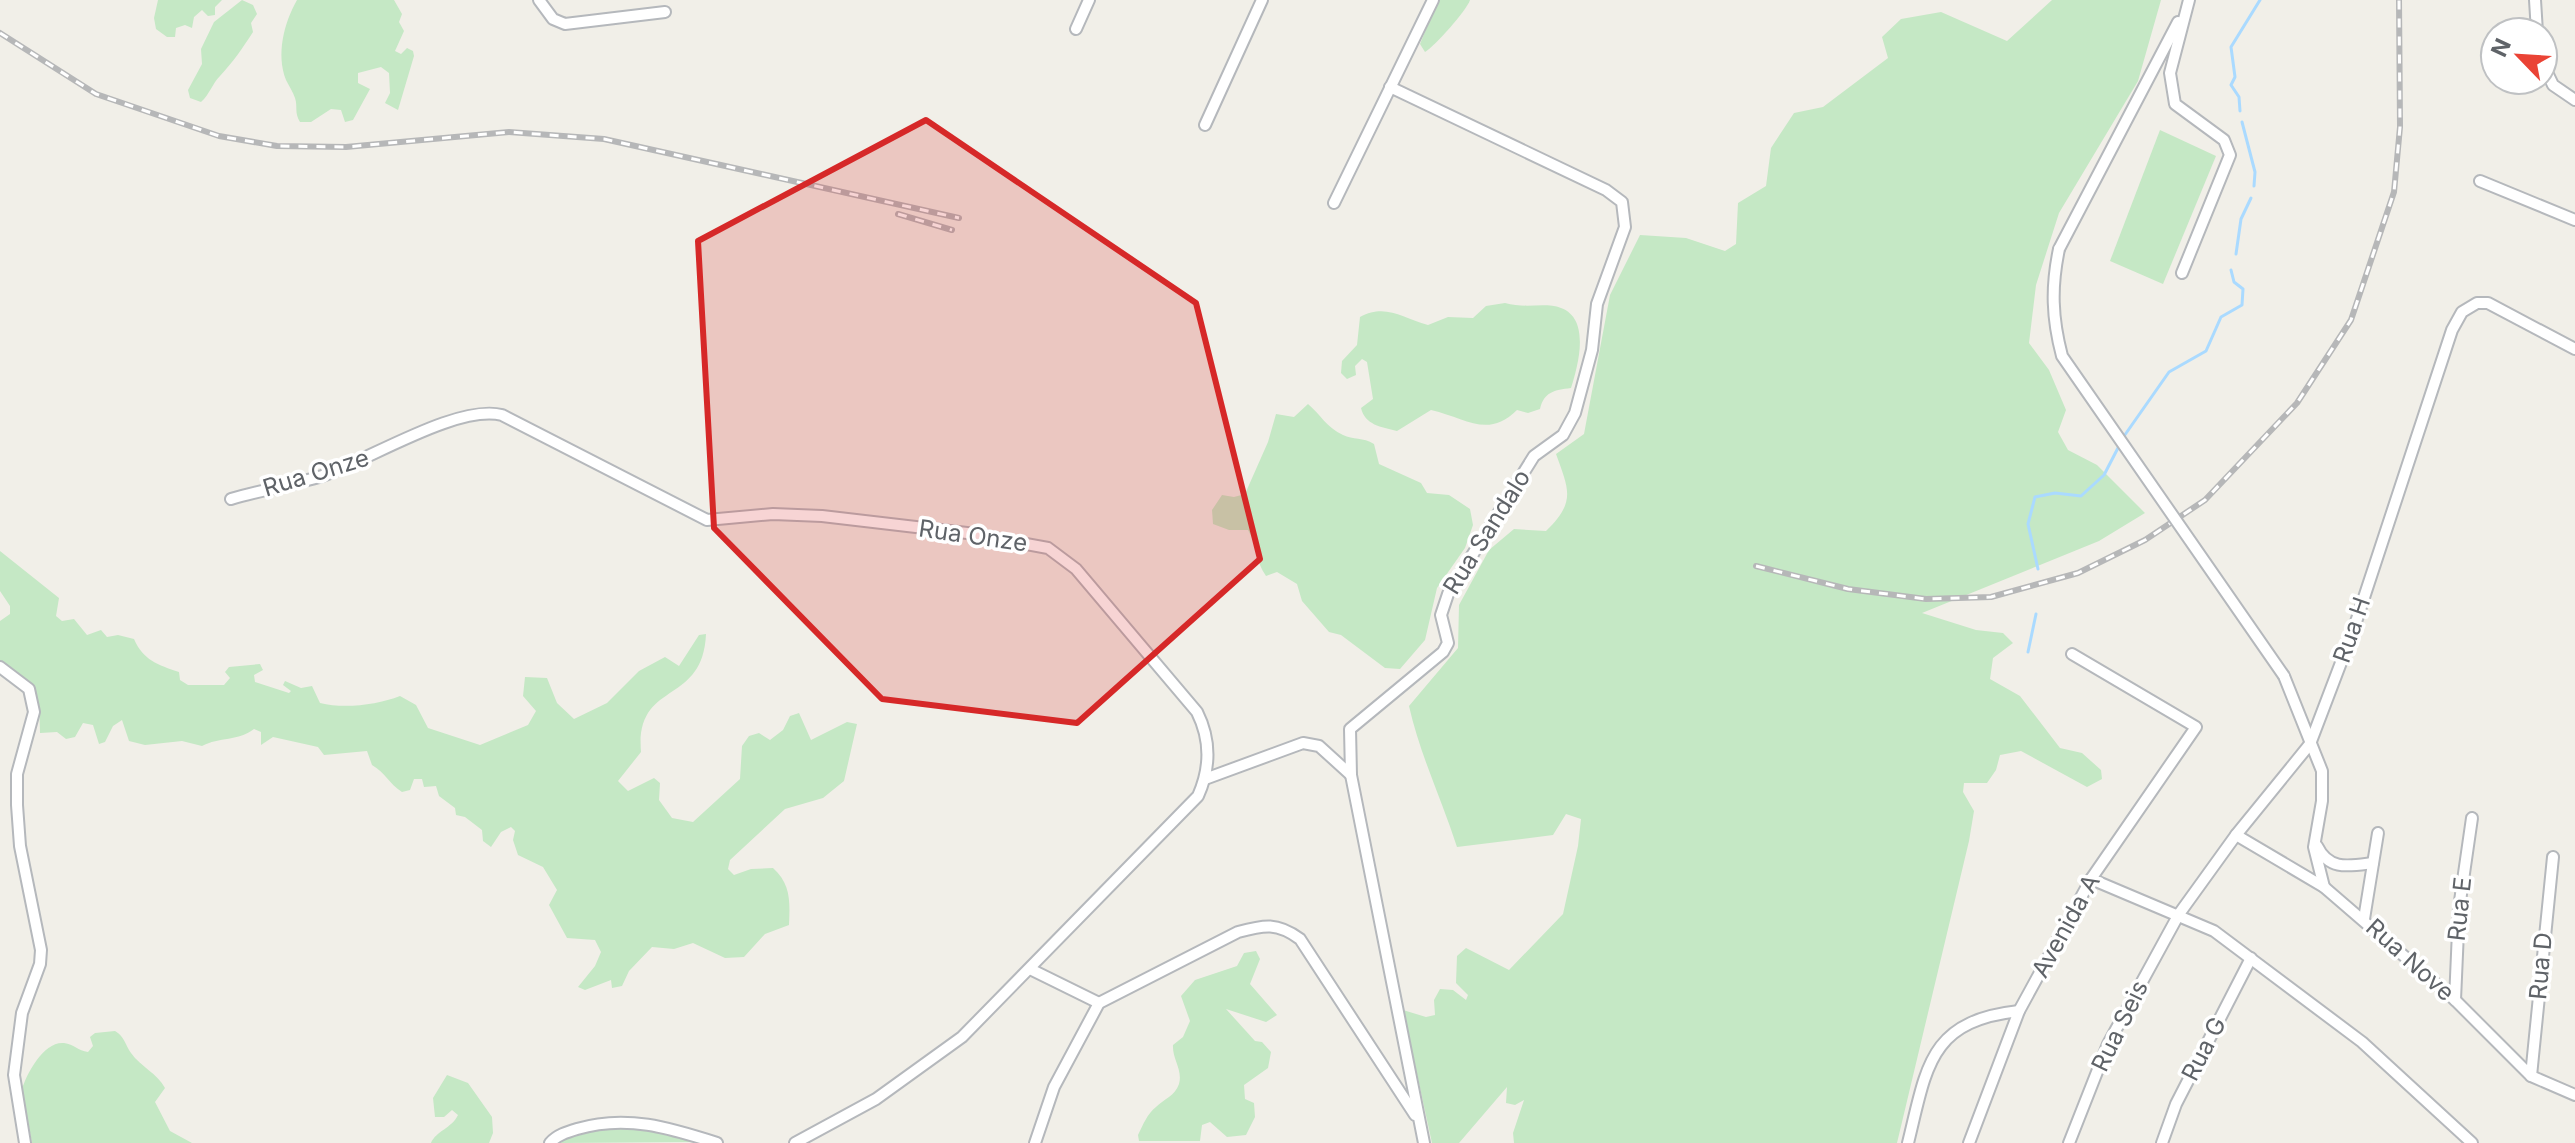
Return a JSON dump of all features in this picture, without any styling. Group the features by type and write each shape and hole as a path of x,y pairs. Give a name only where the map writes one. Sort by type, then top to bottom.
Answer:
{"street":[{"path":"539,0 553,19 565,24 665,12"},
{"path":"1076,29 1089,0"},
{"path":"1205,125 1262,0"},
{"path":"1334,203 1433,0"},
{"path":"2188,3 2059,249 2052,283 2053,321 2062,356 2284,676 2322,771 2323,785 2314,841 2315,861 2324,887"},
{"path":"2182,273 2230,155 2224,140 2175,104 2170,73 2188,3"},
{"name":"Rua Sandalo","path":"1390,87 1606,190 1622,202 1626,217 1597,304 1588,369 1567,429 1534,456 1448,594 1441,615 1448,643 1443,652 1350,729 1351,775 1424,1143"},
{"path":"2480,181 2575,220"},
{"name":"Rua H","path":"2179,914 2236,835 2310,744 2353,631 2428,396 2452,330 2462,312 2477,303 2488,303 2575,349"},
{"name":"Rua Onze","path":"231,499 319,477 449,421 473,412 488,411 502,415 707,520 794,514 1030,543 1048,548 1076,569 1197,712 1206,729 1205,779"},
{"name":"Avenida A","path":"1969,1143 2019,1011 2091,879 2196,727 2072,654"},
{"path":"0,667 29,689 34,712 17,774 20,846 42,939 40,964 22,1013 14,1075 25,1143"},
{"path":"795,1143 832,1125 910,1078 952,1045 1188,808 1205,779 1303,743 1319,746 1351,775"},
{"name":"Rua E","path":"2455,1000 2459,908 2472,818"},
{"path":"2364,919 2378,833"},
{"name":"Rua Nove","path":"2236,835 2324,887 2455,1000 2531,1076 2575,1095"},
{"path":"2314,841 2330,863 2346,867 2373,863"},
{"name":"Rua D","path":"2531,1076 2553,857"},
{"path":"2091,879 2214,931 2362,1042 2472,1143"},
{"name":"Rua Seis","path":"2069,1143 2108,1044 2179,914"},
{"path":"1035,1143 1054,1087 1099,1003 1238,932 1277,925 1300,939 1316,961 1420,1123"},
{"name":"Rua G","path":"2162,1143 2176,1104 2251,958"},
{"path":"1030,969 1099,1003"},
{"path":"1908,1143 1926,1075 1950,1033 1969,1021 2019,1011"},
{"path":"550,1143 565,1133 620,1121 665,1126 717,1143"}],"highlighted area":[{"path":"926,120 1196,303 1260,559 1077,723 882,699 714,528 698,241"}],"green space":[{"path":"158,0 222,0 215,7 215,15 208,16 202,10 194,17 192,28 185,25 176,28 175,37 167,37 156,29 154,18"},
{"path":"242,0 253,5 257,14 251,23 253,32 204,99 201,102 190,98 188,90 202,64 201,49 214,22"},
{"path":"297,0 394,0 402,14 399,22 404,31 395,51 401,54 407,48 413,51 414,56 398,110 385,103 390,93 389,73 381,67 358,73 358,83 370,89 353,120 345,122 341,110 331,109 311,122 300,122 282,60 285,29"},
{"path":"1438,0 1470,0 1450,28 1425,52 1420,44"},
{"path":"2052,0 2161,0 2138,81 2059,213 2036,285 2029,343 2049,370 2066,410 2058,432 2068,450 2097,465 2145,513 2099,541 1922,613 1976,630 2003,633 2013,643 1993,658 1990,679 2020,696 2060,748 2082,753 2101,770 2102,779 2087,787 2021,751 2000,755 1996,770 1987,783 1964,783 1963,792 1974,811 1969,841 1897,1143 1514,1143 1513,1133 1524,1100 1515,1105 1506,1103 1507,1087 1459,1143 1432,1143 1403,1010 1426,1017 1435,1015 1434,1000 1440,989 1453,990 1466,1000 1468,995 1456,983 1457,956 1466,948 1509,970 1563,914 1581,819 1566,814 1553,835 1457,847 1409,706 1458,648 1459,605 1489,550 1514,529 1546,531 1562,512 1567,495 1556,454 1584,434 1610,295 1640,235 1686,238 1725,251 1736,244 1738,203 1766,186 1771,148 1794,113 1823,107 1888,58 1882,37 1901,19 1941,12 2007,41"},
{"path":"2160,130 2216,156 2163,284 2110,261"},
{"path":"1505,303 1555,306 1570,314 1576,322 1580,344 1571,388 1551,393 1540,409 1528,413 1517,410 1506,419 1486,425 1431,410 1397,431 1374,424 1366,418 1361,408 1373,399 1367,362 1362,359 1355,366 1356,375 1347,379 1341,373 1342,361 1357,345 1360,317 1378,311 1428,325 1448,317 1473,318 1486,306"},
{"path":"1308,404 1337,432 1374,444 1379,464 1421,483 1427,493 1449,495 1470,509 1473,525 1465,548 1437,588 1425,640 1400,669 1385,668 1341,635 1329,632 1302,601 1297,584 1277,572 1266,576 1248,530 1229,530 1213,524 1212,510 1222,495 1234,497 1245,494 1268,442 1276,414 1294,417"},
{"path":"0,551 59,598 56,616 62,621 74,619 87,635 101,630 107,637 118,635 134,639 147,657 179,672 180,680 188,685 224,685 230,678 225,672 229,667 260,664 263,670 254,675 255,682 289,693 291,691 283,685 285,681 301,688 312,686 320,703 339,706 381,702 400,696 416,705 428,728 480,745 528,725 536,711 523,696 525,677 547,678 557,703 574,719 607,703 639,671 665,657 679,666 699,635 706,634 702,657 694,673 648,713 642,729 641,752 618,781 628,791 654,778 660,783 659,800 672,818 693,822 740,779 742,746 749,736 759,733 770,740 783,730 790,716 799,713 811,740 847,722 857,724 844,781 823,798 785,809 730,860 728,869 734,875 751,869 773,868 779,874 788,894 789,925 765,934 744,957 725,958 693,943 674,949 652,947 629,971 622,986 612,988 611,980 585,990 578,987 595,966 601,952 595,940 567,938 549,905 557,890 543,867 518,855 513,840 515,831 511,827 501,832 491,847 483,841 482,830 465,817 456,815 455,808 439,796 436,786 424,787 422,779 414,779 410,790 402,792 372,765 367,751 324,755 318,747 273,737 261,745 261,732 254,729 202,746 182,741 145,745 129,741 122,720 113,726 105,742 99,744 93,725 83,723 75,737 66,739 57,732 40,733 39,708 33,690 21,676 0,662 0,621 10,614 10,606 0,591"},
{"path":"1256,951 1260,959 1250,984 1277,1015 1266,1022 1226,1009 1255,1041 1262,1042 1271,1052 1268,1068 1244,1085 1245,1099 1254,1103 1255,1117 1246,1135 1227,1137 1210,1122 1202,1125 1200,1141 1139,1141 1138,1135 1148,1116 1179,1084 1180,1074 1173,1045 1183,1037 1190,1021 1181,996 1195,980 1237,966 1244,953"},
{"path":"115,1031 135,1058 165,1088 155,1102 170,1131 192,1143 32,1143 22,1089 37,1059 50,1047 64,1043 88,1052 93,1046 90,1037 95,1033"},
{"path":"447,1075 468,1083 492,1117 493,1133 489,1143 431,1143 458,1115 452,1110 444,1117 435,1117 433,1098"},
{"path":"609,1126 634,1130 640,1127 692,1142 561,1143 565,1138"}],"waterway":[{"path":"2240,111 2239,97 2231,85 2235,77 2231,47 2260,0"},
{"path":"2242,122 2255,172 2254,186"},
{"path":"2236,254 2241,219 2251,198"},
{"path":"2122,439 2169,372 2206,351 2221,317 2242,305 2243,289 2234,282 2231,270"},
{"path":"2038,569 2028,524 2035,497 2055,493 2081,496 2104,475 2119,446"},
{"path":"2028,652 2036,614"}],"railway":[{"path":"1756,566 1848,589 1926,599 1991,597 2078,573 2145,540 2205,500 2297,403 2351,320 2394,192 2400,127 2399,0"},
{"path":"0,33 96,94 219,136 277,146 346,147 509,132 604,139 959,218"},
{"path":"898,214 952,230"}]}
